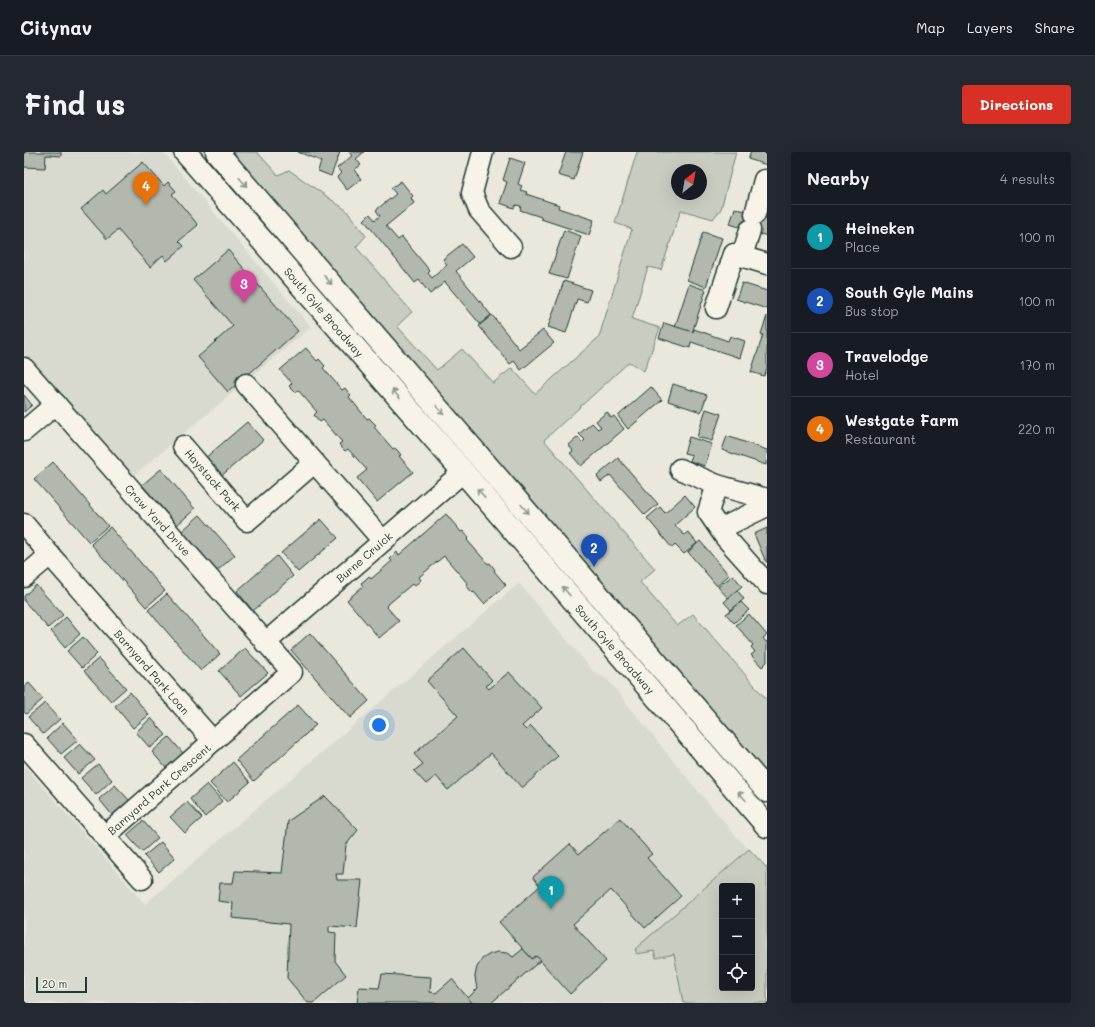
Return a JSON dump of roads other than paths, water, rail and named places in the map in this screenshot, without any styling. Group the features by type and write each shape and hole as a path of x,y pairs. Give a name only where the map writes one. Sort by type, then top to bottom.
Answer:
{"street":[{"name":"South Gyle Broadway","path":"185,152 463,472 767,826"},
{"name":"South Gyle Broadway","path":"217,152 767,791"},
{"path":"483,152 472,193 479,210 511,247"},
{"path":"742,256 764,180"},
{"path":"716,308 734,254 767,264"},
{"name":"Craw Yard Drive","path":"24,368 292,672 213,741"},
{"path":"246,384 383,541"},
{"path":"24,431 56,404"},
{"name":"Haystack Park","path":"183,446 247,521 314,463"},
{"path":"463,472 480,456"},
{"path":"680,469 717,485 767,499"},
{"name":"Burne Cruick","path":"266,643 463,472"},
{"path":"717,485 708,512 720,529 767,584"},
{"path":"720,529 767,506"},
{"name":"Barnyard Park Loan","path":"24,524 213,741"},
{"path":"24,577 50,555"},
{"name":"Barnyard Park Crescent","path":"105,836 213,741"},
{"name":"Barnyard Park Crescent","path":"24,744 142,879"}],"place":[{"name":"Westgate Farm","path":"146,205"},
{"name":"Travelodge","path":"244,303"},
{"name":"South Gyle Mains","path":"594,567"},
{"name":"Heineken","path":"551,909"}]}
